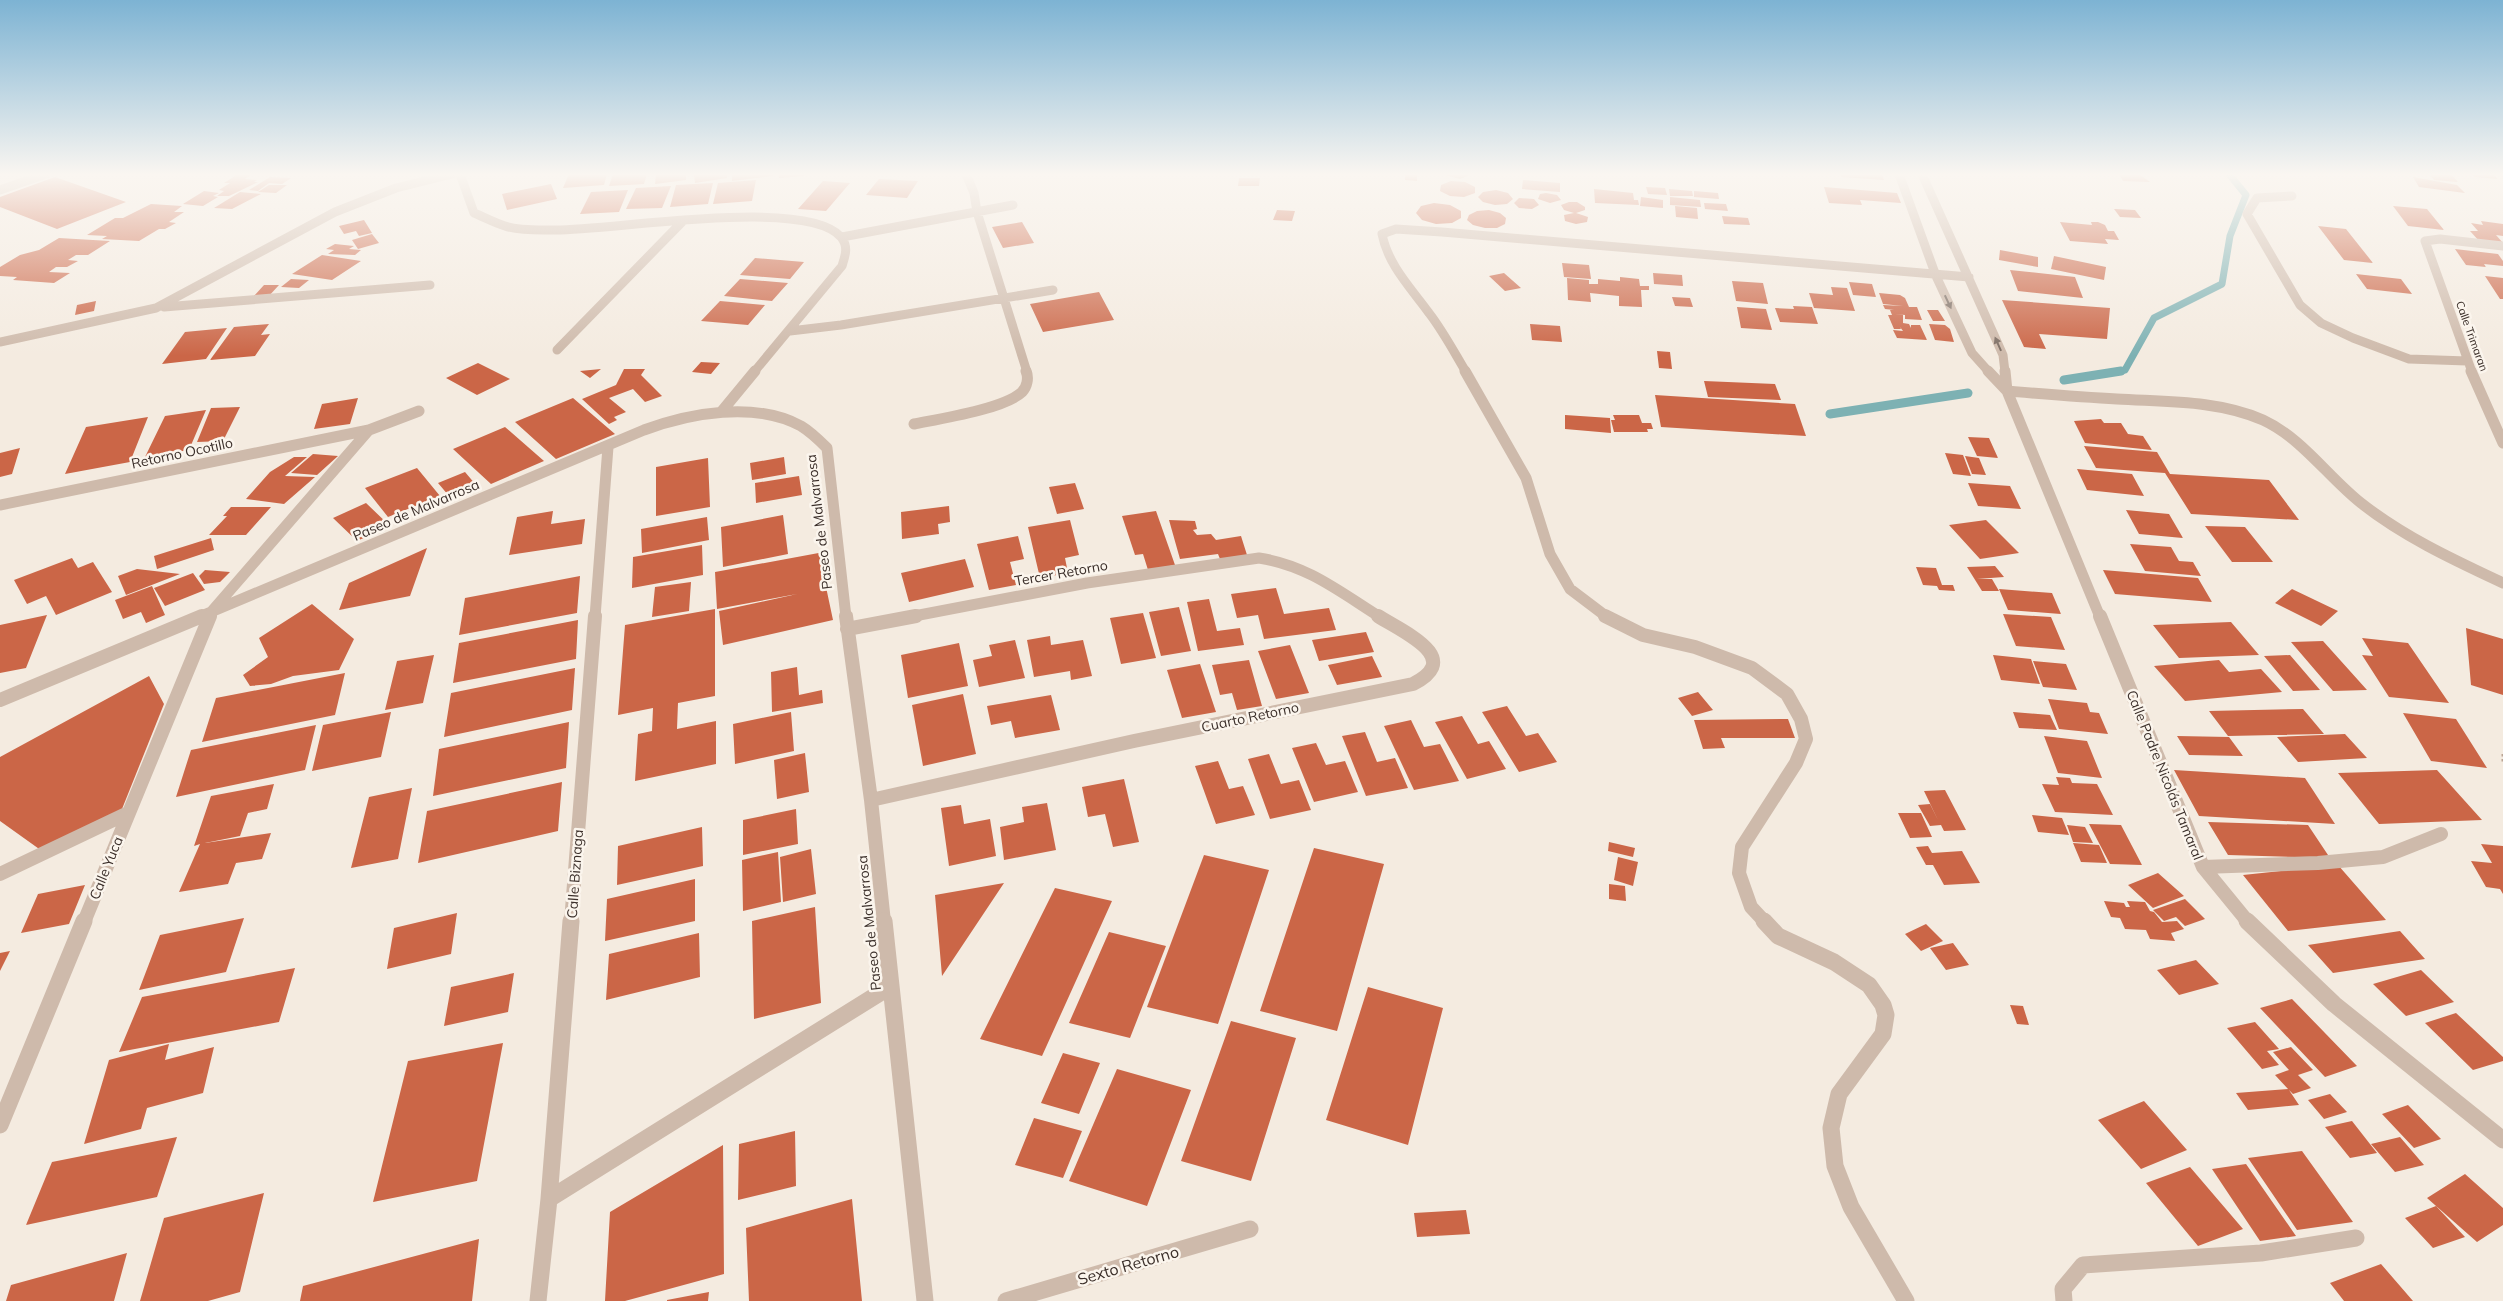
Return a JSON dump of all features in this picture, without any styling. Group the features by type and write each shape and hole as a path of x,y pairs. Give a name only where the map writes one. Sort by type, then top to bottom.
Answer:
{"street":[{"path":"156,308 293,235"},
{"path":"557,350 670,235"},
{"path":"722,410 790,331 842,266 847,248 842,237 838,235"},
{"path":"842,237 854,235"},
{"path":"914,424 1004,402 1019,395 1024,389 1028,376 984,235"},
{"path":"1382,235 1384,244 1399,274 1430,314 1460,362 1526,478 1550,554 1570,589 1605,616 1643,635 1695,647 1752,668 1786,694 1801,719 1806,739 1796,763 1742,847 1739,873 1752,907 1778,936 1834,962 1868,985 1883,1004 1886,1015 1883,1034 1839,1094 1831,1128 1836,1166 1851,1207 1906,1301"},
{"path":"1472,235 1936,276 1969,277"},
{"name":"Calle Padre Nicolás Tamaral","path":"1921,235 1936,276 1972,353 2007,391"},
{"name":"Calle Padre Nicolás Tamaral","path":"1950,235 2003,355 2007,391 2203,867 2241,914 2302,974 2380,1042 2503,1140"},
{"path":"2259,235 2292,292 2308,313 2321,322 2353,338 2409,359 2467,362"},
{"name":"Calle Trimaran","path":"2503,246 2430,239 2424,241 2467,362 2503,443"},
{"path":"0,342 156,308 430,285"},
{"path":"790,331 841,325 1053,290"},
{"path":"2007,391 2211,406 2262,420 2284,432 2328,476 2362,504 2402,531 2448,557 2503,583"},
{"name":"Paseo de Malvarrosa","path":"0,700 608,446 642,430 670,420 722,410 769,415 804,427 828,448 847,629 871,800 925,1301"},
{"name":"Retorno Ocotillo","path":"0,505 369,430 419,411"},
{"name":"Retorno Ocotillo","path":"212,612 369,430"},
{"name":"Calle Biznaga","path":"538,1301 549,1198 608,446"},
{"name":"Tercer Retorno","path":"847,629 1087,583 1258,558 1282,561"},
{"name":"Cuarto Retorno","path":"871,800 1134,741 1413,684 1430,676 1435,667 1434,657 1426,647 1308,571 1282,561"},
{"name":"Calle Yuca","path":"0,1125 212,612"},
{"path":"0,874 128,813"},
{"path":"2203,867 2383,857 2441,834"},
{"path":"549,1198 891,986"},
{"name":"Sexto Retorno","path":"1006,1301 1250,1229"},
{"path":"2064,1301 2063,1289 2083,1265 2261,1253 2356,1238"}],"path":[{"path":"2503,754 2503,762"}],"building":[{"path":"87,235 149,235 139,241 102,239 107,236"},
{"path":"373,235 379,243 358,249 352,240"},
{"path":"996,235 1029,235 1034,243 1003,248"},
{"path":"2067,235 2116,235 2119,240 2105,239 2108,244 2070,241"},
{"path":"2325,235 2351,235 2373,263 2344,260"},
{"path":"2473,235 2503,235 2496,235 2503,243 2480,242"},
{"path":"59,238 110,241 88,255 76,255 68,260 78,261 67,267 56,267 49,272 70,273 54,283 13,280 17,277 0,276 0,267 20,255 39,250"},
{"path":"335,244 354,246 349,249 361,250 355,255 328,254 334,250 326,249"},
{"path":"2455,249 2498,254 2503,261 2503,266 2466,265"},
{"path":"2000,250 2038,257 2038,267 1999,260"},
{"path":"322,255 361,261 332,280 292,274"},
{"path":"2054,256 2106,267 2104,280 2051,269"},
{"path":"755,258 804,262 790,279 740,275"},
{"path":"1562,263 1589,265 1591,279 1564,277"},
{"path":"2010,270 2075,277 2083,298 2018,291"},
{"path":"1504,273 1521,288 1505,291 1489,276"},
{"path":"1653,273 1682,275 1683,286 1654,284"},
{"path":"2356,274 2401,279 2412,294 2367,289"},
{"path":"2485,276 2503,278 2503,299 2500,299"},
{"path":"1620,277 1639,279 1640,286 1649,286 1649,290 1641,290 1642,307 1619,306 1619,296 1590,293 1591,302 1568,300 1567,278 1589,280 1589,284 1598,284 1598,279 1620,281"},
{"path":"291,279 309,280 299,288 281,287"},
{"path":"740,279 788,283 772,301 724,296"},
{"path":"1732,281 1763,283 1768,304 1736,301"},
{"path":"1849,282 1872,284 1876,297 1853,295"},
{"path":"264,285 279,285 268,297 253,297"},
{"path":"1831,287 1847,288 1855,311 1814,308 1809,293 1833,295"},
{"path":"1099,292 1114,320 1043,332 1030,304"},
{"path":"1879,293 1900,295 1905,298 1909,307 1917,307 1922,320 1905,319 1905,315 1895,314 1903,315 1903,323 1909,324 1911,328 1911,325 1920,325 1927,340 1897,338 1893,330 1903,331 1900,327 1901,329 1894,329 1888,315 1892,315 1890,310 1894,310 1885,309 1883,305 1903,306 1883,304"},
{"path":"1672,297 1690,298 1693,307 1675,306"},
{"path":"2002,300 2110,308 2107,339 2039,334 2046,349 2024,347"},
{"path":"96,301 94,311 75,315 77,305"},
{"path":"720,301 765,305 748,325 701,321"},
{"path":"1793,306 1812,307 1818,324 1780,322 1775,308 1794,309"},
{"path":"1737,307 1766,309 1772,330 1741,328"},
{"path":"1927,310 1938,310 1945,321 1933,321"},
{"path":"269,324 261,335 270,334 255,356 210,360 234,327"},
{"path":"1530,324 1560,326 1562,342 1532,340"},
{"path":"1929,324 1945,325 1950,329 1954,342 1935,340"},
{"path":"227,328 206,359 162,364 185,332"},
{"path":"1657,351 1670,352 1672,369 1659,368"},
{"path":"701,362 720,363 711,374 692,372"},
{"path":"478,363 510,379 477,395 446,378"},
{"path":"601,369 590,378 580,371"},
{"path":"624,369 645,369 641,375 662,396 645,402 633,389 609,398 626,412 614,417 617,420 609,424 582,399 616,385"},
{"path":"1704,381 1775,384 1781,400 1708,397"},
{"path":"1655,395 1795,404 1806,436 1661,427"},
{"path":"358,398 350,424 314,429 322,404"},
{"path":"573,398 615,434 556,459 515,422"},
{"path":"240,407 223,441 197,442 211,408"},
{"path":"206,410 189,450 145,457 165,416"},
{"path":"1565,415 1610,418 1611,433 1565,429"},
{"path":"1613,415 1639,415 1642,423 1651,423 1653,429 1647,429 1648,432 1614,432 1611,420 1615,420"},
{"path":"148,417 130,462 65,474 86,427"},
{"path":"2101,419 2104,423 2121,423 2128,434 2143,436 2152,450 2085,443 2074,421"},
{"path":"505,427 544,461 491,484 453,449"},
{"path":"1968,437 1989,438 1998,458 1977,456"},
{"path":"2084,446 2157,452 2170,474 2269,480 2299,520 2191,514 2165,473 2096,468"},
{"path":"20,448 12,474 0,477 0,453"},
{"path":"1945,453 1963,455 1971,476 1953,474"},
{"path":"313,454 338,456 317,475 291,473"},
{"path":"1965,456 1979,458 1986,475 1972,474"},
{"path":"294,457 307,457 285,476 315,477 284,504 246,499 270,472"},
{"path":"784,457 786,474 752,480 750,463"},
{"path":"708,458 710,507 656,516 656,467"},
{"path":"417,468 440,496 388,517 365,488"},
{"path":"2077,469 2132,474 2144,496 2087,490"},
{"path":"465,472 476,485 449,496 438,483"},
{"path":"799,476 802,495 756,503 755,483"},
{"path":"1075,483 1084,509 1057,514 1049,487"},
{"path":"1968,483 2010,486 2021,509 1978,506"},
{"path":"366,503 390,526 357,541 333,518"},
{"path":"949,506 950,522 938,524 939,534 902,539 901,512"},
{"path":"231,507 271,507 246,535 209,535 227,516 223,516"},
{"path":"2126,510 2169,514 2183,538 2139,534"},
{"path":"553,511 551,524 585,519 582,544 509,555 517,517"},
{"path":"1156,511 1175,565 1148,570 1143,554 1135,555 1122,516"},
{"path":"783,515 788,554 723,567 721,527"},
{"path":"707,517 709,540 642,553 641,529"},
{"path":"1070,520 1079,555 1065,558 1068,573 1040,578 1028,527"},
{"path":"1169,520 1195,521 1197,529 1193,530 1197,535 1211,534 1216,540 1241,536 1247,555 1220,559 1218,554 1180,559"},
{"path":"1986,520 2019,553 1980,559 1949,525"},
{"path":"2205,526 2245,527 2273,562 2232,562"},
{"path":"1018,536 1024,559 1010,562 1016,585 989,590 977,544"},
{"path":"211,538 214,550 157,569 154,556"},
{"path":"2130,544 2171,547 2179,561 2193,562 2201,576 2145,571"},
{"path":"702,545 703,575 632,588 633,557"},
{"path":"427,548 410,596 339,610 349,583"},
{"path":"824,552 829,587 826,587 833,620 723,645 719,611 797,594 717,609 715,572"},
{"path":"72,558 78,568 93,562 112,592 56,615 46,596 27,604 14,580"},
{"path":"965,559 974,587 909,602 901,573"},
{"path":"1995,566 2004,577 1977,579 1992,579 1999,591 1982,591 1967,567"},
{"path":"1916,567 1936,568 1942,585 1953,585 1955,591 1939,590 1937,586 1923,585"},
{"path":"137,569 180,574 126,595 118,576"},
{"path":"205,570 230,572 220,582 204,584 199,576"},
{"path":"2103,570 2198,578 2212,602 2115,594"},
{"path":"193,573 205,590 165,606 154,588"},
{"path":"580,576 577,613 459,635 465,598"},
{"path":"691,582 689,611 652,617 655,587"},
{"path":"152,586 165,615 146,623 141,612 123,619 115,600"},
{"path":"1276,588 1284,614 1329,608 1336,630 1264,639 1258,615 1237,618 1231,594"},
{"path":"1999,589 2052,593 2061,614 2008,610"},
{"path":"2292,589 2338,611 2321,626 2275,603"},
{"path":"1209,599 1217,631 1240,628 1244,645 1198,651 1187,602"},
{"path":"312,604 354,639 339,670 293,676 271,684 250,686 243,675 268,657 259,638"},
{"path":"1179,607 1191,651 1161,656 1149,612"},
{"path":"715,609 715,696 678,703 677,729 716,721 716,764 635,781 638,734 652,731 653,708 618,715 625,625"},
{"path":"1143,613 1156,658 1121,664 1110,618"},
{"path":"2003,614 2051,617 2065,650 2016,646"},
{"path":"47,615 26,668 0,673 0,625"},
{"path":"578,620 576,659 453,683 459,643"},
{"path":"2231,622 2259,655 2179,658 2153,625"},
{"path":"2466,628 2503,639 2503,695 2471,685"},
{"path":"1366,632 1374,652 1319,661 1312,640"},
{"path":"1050,636 1051,645 1083,640 1092,676 1071,680 1070,671 1034,677 1027,640"},
{"path":"2362,638 2408,643 2449,703 2389,697 2362,655 2373,656"},
{"path":"1015,640 1025,678 979,687 973,660 992,656 989,645"},
{"path":"2323,641 2367,690 2333,691 2291,642"},
{"path":"959,643 968,686 908,698 901,655"},
{"path":"1290,645 1309,693 1276,699 1258,651"},
{"path":"434,655 423,703 385,710 397,661"},
{"path":"1993,655 2031,659 2040,684 2001,680"},
{"path":"2290,655 2320,690 2293,691 2264,656"},
{"path":"1372,656 1382,677 1337,685 1328,665"},
{"path":"1249,660 1262,706 1237,710 1232,693 1220,695 1212,665"},
{"path":"2219,660 2229,672 2261,669 2282,692 2185,701 2154,666"},
{"path":"2033,661 2066,664 2077,690 2043,687"},
{"path":"1200,664 1216,712 1182,718 1167,670"},
{"path":"797,667 799,695 822,690 823,703 772,712 771,672"},
{"path":"575,668 572,710 444,737 451,693"},
{"path":"345,673 335,715 202,742 216,698"},
{"path":"149,676 164,704 120,814 42,851 0,821 0,757"},
{"path":"1698,692 1713,710 1692,716 1678,698"},
{"path":"963,694 976,754 923,766 912,705"},
{"path":"1051,695 1060,730 1015,738 1011,721 991,725 987,706"},
{"path":"2048,699 2087,703 2090,712 2099,713 2108,734 2059,729"},
{"path":"1507,706 1526,736 1538,733 1557,762 1519,772 1482,712"},
{"path":"2303,709 2324,734 2228,736 2209,711"},
{"path":"391,712 381,757 312,771 323,725"},
{"path":"791,712 794,751 735,764 733,724"},
{"path":"2013,712 2050,715 2057,730 2019,728"},
{"path":"2403,713 2456,719 2487,768 2431,761"},
{"path":"1462,716 1478,744 1489,741 1506,769 1467,779 1435,722"},
{"path":"1788,719 1795,738 1721,738 1725,748 1703,749 1694,720"},
{"path":"1411,720 1424,747 1440,744 1459,781 1414,790 1384,726"},
{"path":"569,722 566,768 433,796 439,749"},
{"path":"316,725 305,770 176,797 191,750"},
{"path":"1365,732 1377,762 1395,758 1408,788 1366,796 1342,736"},
{"path":"2345,734 2367,758 2298,762 2277,737"},
{"path":"2044,736 2087,741 2102,778 2058,773"},
{"path":"2177,736 2229,737 2243,756 2189,755"},
{"path":"1316,743 1326,765 1345,761 1358,792 1314,802 1292,748"},
{"path":"805,753 809,792 777,799 774,760"},
{"path":"1269,754 1281,784 1299,780 1311,810 1270,819 1248,759"},
{"path":"1218,761 1229,789 1243,786 1255,815 1216,824 1195,766"},
{"path":"2174,770 2305,778 2335,824 2199,816"},
{"path":"2437,770 2482,820 2379,824 2338,773"},
{"path":"2056,777 2070,778 2072,783 2097,784 2113,815 2055,812 2042,784 2059,785"},
{"path":"1124,779 1139,842 1113,847 1105,814 1088,817 1082,787"},
{"path":"562,782 558,831 418,863 427,811"},
{"path":"274,784 267,809 248,813 240,836 205,843 271,833 262,859 236,863 228,884 179,892 200,844 194,846 211,796"},
{"path":"412,788 398,859 351,868 369,797"},
{"path":"1945,790 1966,830 1944,831 1941,825 1930,826 1918,805 1930,804 1938,820 1924,791"},
{"path":"1047,803 1056,850 1004,860 1000,827 1024,822 1022,807"},
{"path":"961,805 964,824 990,819 996,856 949,866 941,808"},
{"path":"796,809 798,844 743,855 743,820"},
{"path":"1898,813 1921,813 1932,837 1910,838"},
{"path":"2032,815 2062,818 2069,835 2038,832"},
{"path":"2208,822 2308,825 2330,858 2228,855"},
{"path":"2089,824 2121,825 2142,865 2110,864"},
{"path":"2067,825 2085,827 2093,843 2073,842"},
{"path":"702,827 703,866 617,885 618,846"},
{"path":"1609,842 1635,848 1633,857 1608,851"},
{"path":"2073,843 2099,845 2107,863 2081,862"},
{"path":"2481,844 2503,846 2503,894 2500,889 2486,887 2471,861 2492,863"},
{"path":"1928,846 1932,853 1962,851 1980,883 1944,885 1933,865 1926,865 1916,847"},
{"path":"1314,848 1384,864 1337,1031 1260,1011"},
{"path":"811,849 816,894 783,902 780,857"},
{"path":"778,852 781,902 743,911 742,860"},
{"path":"1204,855 1269,870 1218,1024 1147,1007"},
{"path":"1618,857 1638,862 1633,886 1614,880"},
{"path":"2338,865 2386,920 2288,931 2243,875"},
{"path":"2158,873 2184,896 2153,908 2128,885"},
{"path":"695,879 695,921 605,941 607,899"},
{"path":"1004,883 942,976 935,895"},
{"path":"1609,884 1625,886 1626,901 1609,899"},
{"path":"85,885 69,924 21,933 38,894"},
{"path":"1055,888 1112,901 1042,1056 980,1039"},
{"path":"2185,899 2205,919 2185,926 2176,917 2164,921 2153,910"},
{"path":"2104,901 2124,903 2126,907 2130,907 2127,901 2145,902 2150,911 2154,912 2162,922 2177,921 2184,929 2171,933 2175,941 2150,939 2146,930 2125,929 2120,918 2111,917"},
{"path":"815,907 821,1003 754,1019 752,921"},
{"path":"457,913 451,954 387,969 394,928"},
{"path":"244,918 226,972 139,990 160,935"},
{"path":"1926,924 1943,941 1921,951 1905,934"},
{"path":"2400,931 2425,959 2333,973 2308,945"},
{"path":"1109,932 1166,946 1130,1038 1069,1023"},
{"path":"699,933 700,977 606,1000 609,954"},
{"path":"1953,943 1969,965 1946,970 1930,948"},
{"path":"10,951 0,971 0,953"},
{"path":"2196,960 2219,984 2179,995 2157,970"},
{"path":"295,968 279,1022 119,1052 142,997"},
{"path":"2421,970 2454,1002 2406,1016 2373,984"},
{"path":"514,973 508,1012 444,1026 451,987"},
{"path":"1368,987 1443,1008 1408,1145 1326,1120"},
{"path":"2292,999 2357,1066 2325,1077 2260,1008"},
{"path":"2010,1005 2023,1006 2029,1025 2017,1024"},
{"path":"2456,1013 2503,1057 2503,1061 2473,1070 2425,1023"},
{"path":"1231,1021 1296,1038 1251,1181 1181,1161"},
{"path":"2255,1022 2279,1049 2267,1051 2279,1065 2262,1069 2227,1028"},
{"path":"503,1043 477,1181 373,1202 408,1061"},
{"path":"169,1044 165,1060 214,1047 203,1093 147,1108 141,1129 84,1144 109,1060"},
{"path":"2291,1047 2313,1070 2298,1075 2311,1088 2293,1094 2289,1090 2299,1105 2248,1110 2236,1093 2288,1089 2275,1075 2289,1070 2273,1052"},
{"path":"1063,1053 1100,1063 1079,1114 1041,1103"},
{"path":"1117,1069 1191,1090 1147,1206 1069,1181"},
{"path":"2330,1094 2347,1112 2324,1119 2308,1100"},
{"path":"2144,1101 2187,1150 2141,1169 2098,1120"},
{"path":"2408,1105 2441,1139 2414,1148 2382,1114"},
{"path":"1034,1118 1082,1131 1063,1178 1015,1165"},
{"path":"2352,1121 2377,1153 2350,1158 2325,1127"},
{"path":"795,1131 796,1186 738,1200 739,1144"},
{"path":"177,1137 157,1197 26,1225 52,1162"},
{"path":"2400,1137 2424,1165 2395,1172 2371,1144"},
{"path":"723,1145 724,1274 625,1301 605,1301 610,1212"},
{"path":"2302,1151 2353,1222 2297,1230 2248,1158"},
{"path":"2246,1164 2296,1236 2260,1241 2212,1169"},
{"path":"2190,1167 2243,1229 2198,1246 2146,1183"},
{"path":"2465,1174 2503,1208 2503,1225 2477,1242 2427,1198"},
{"path":"264,1193 240,1292 208,1301 140,1301 164,1218"},
{"path":"852,1199 862,1301 749,1301 746,1228"},
{"path":"2436,1206 2465,1237 2433,1248 2405,1218"},
{"path":"1466,1210 1470,1234 1417,1237 1414,1213"},
{"path":"479,1239 472,1301 300,1301 303,1286"},
{"path":"127,1253 114,1301 6,1301 11,1285"},
{"path":"2381,1264 2413,1301 2344,1301 2330,1283"},
{"path":"709,1292 708,1301 667,1301 667,1300"}],"waterway":[{"path":"2113,372 2125,370 2154,318 2222,284 2231,235"},
{"path":"2064,380 2121,371"},
{"path":"1830,414 1968,393"}]}
